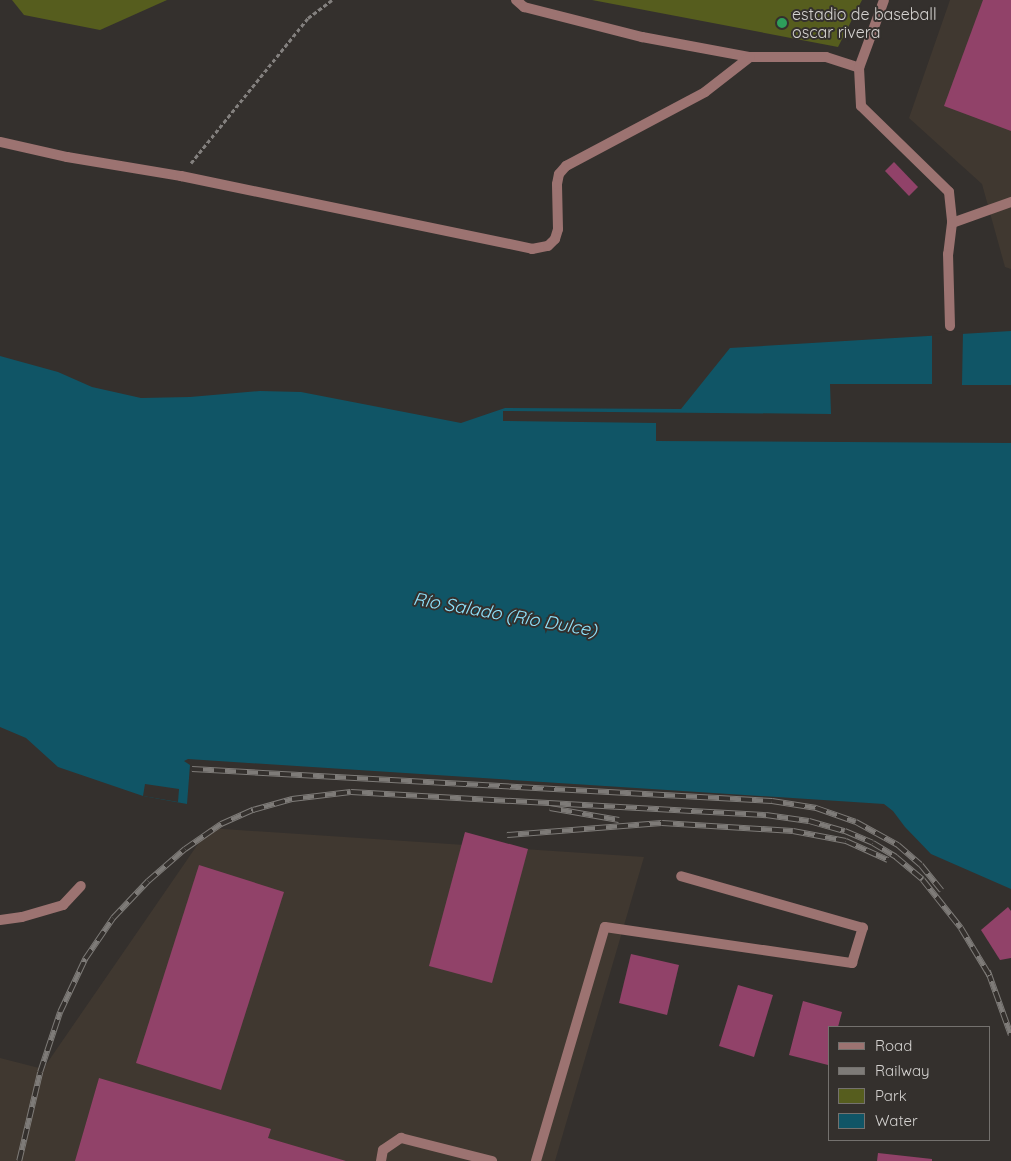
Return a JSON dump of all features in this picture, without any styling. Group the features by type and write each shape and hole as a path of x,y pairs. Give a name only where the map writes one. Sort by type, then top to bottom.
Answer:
{"street":[{"path":"516,0 524,6 642,37 750,57 826,57 859,68"},
{"path":"884,0 859,68 861,106 949,192 952,223 948,254 950,326"},
{"path":"0,142 67,157 181,176 532,249 548,246 554,239 558,229 557,184 559,174 566,166 705,92 750,57"},
{"path":"952,223 1011,202"},
{"path":"536,1161 605,927 852,963 863,928 681,876"},
{"path":"0,920 22,917 63,905 81,886"},
{"path":"381,1161 383,1150 401,1138 492,1161"}],"path":[{"path":"181,176 308,18 332,0"}],"shaded area":[{"path":"950,0 1011,0 1011,269 1005,267 982,184 909,118"},
{"path":"209,828 644,857 555,1161 0,1161 0,1058 43,1069"}],"green space":[{"path":"12,0 167,0 100,30 24,15"},
{"name":"estadio de baseball oscar rivera","path":"592,0 862,0 838,47"}],"water":[{"name":"Río Salado (Río Dulce)","path":"1011,331 1011,889 931,854 905,827 893,811 884,804 188,759 184,761 190,765 187,804 143,796 58,767 26,738 0,727 0,356 58,372 92,387 141,398 190,397 260,391 301,392 461,423 505,408 681,409 730,348"}],"pier":[{"path":"963,331 962,385 1011,385 1011,443 656,441 656,423 503,421 503,411 831,414 830,384 932,384 932,334"},
{"path":"145,784 179,789 178,802 143,796"}],"building":[{"path":"983,0 1011,0 1011,131 944,106"},
{"path":"894,162 918,187 909,196 885,171"},
{"path":"465,832 528,849 492,983 429,966"},
{"path":"199,865 284,892 221,1090 136,1063"},
{"path":"1008,907 1011,911 1011,958 1000,960 981,930"},
{"path":"631,954 679,965 667,1015 619,1003"},
{"path":"738,985 773,995 754,1057 719,1046"},
{"path":"803,1001 842,1012 838,1026 828,1026 828,1065 789,1055"},
{"path":"99,1078 271,1129 268,1138 346,1161 75,1161"},
{"path":"878,1153 932,1159 932,1161 877,1161"}],"railway":[{"path":"192,769 772,801 816,808 856,822 898,845 921,865 942,891"},
{"path":"19,1161 40,1072 60,1012 85,959 113,918 148,881 185,849 221,824 253,810 292,799 351,792 766,815 809,821 845,831 873,843 896,857 923,880 961,928 990,976"},
{"path":"550,808 619,820"},
{"path":"507,835 662,823 793,831 846,841 888,860"},
{"path":"988,971 1011,1035"}],"place":[{"name":"estadio de baseball oscar rivera","path":"782,23"}]}
